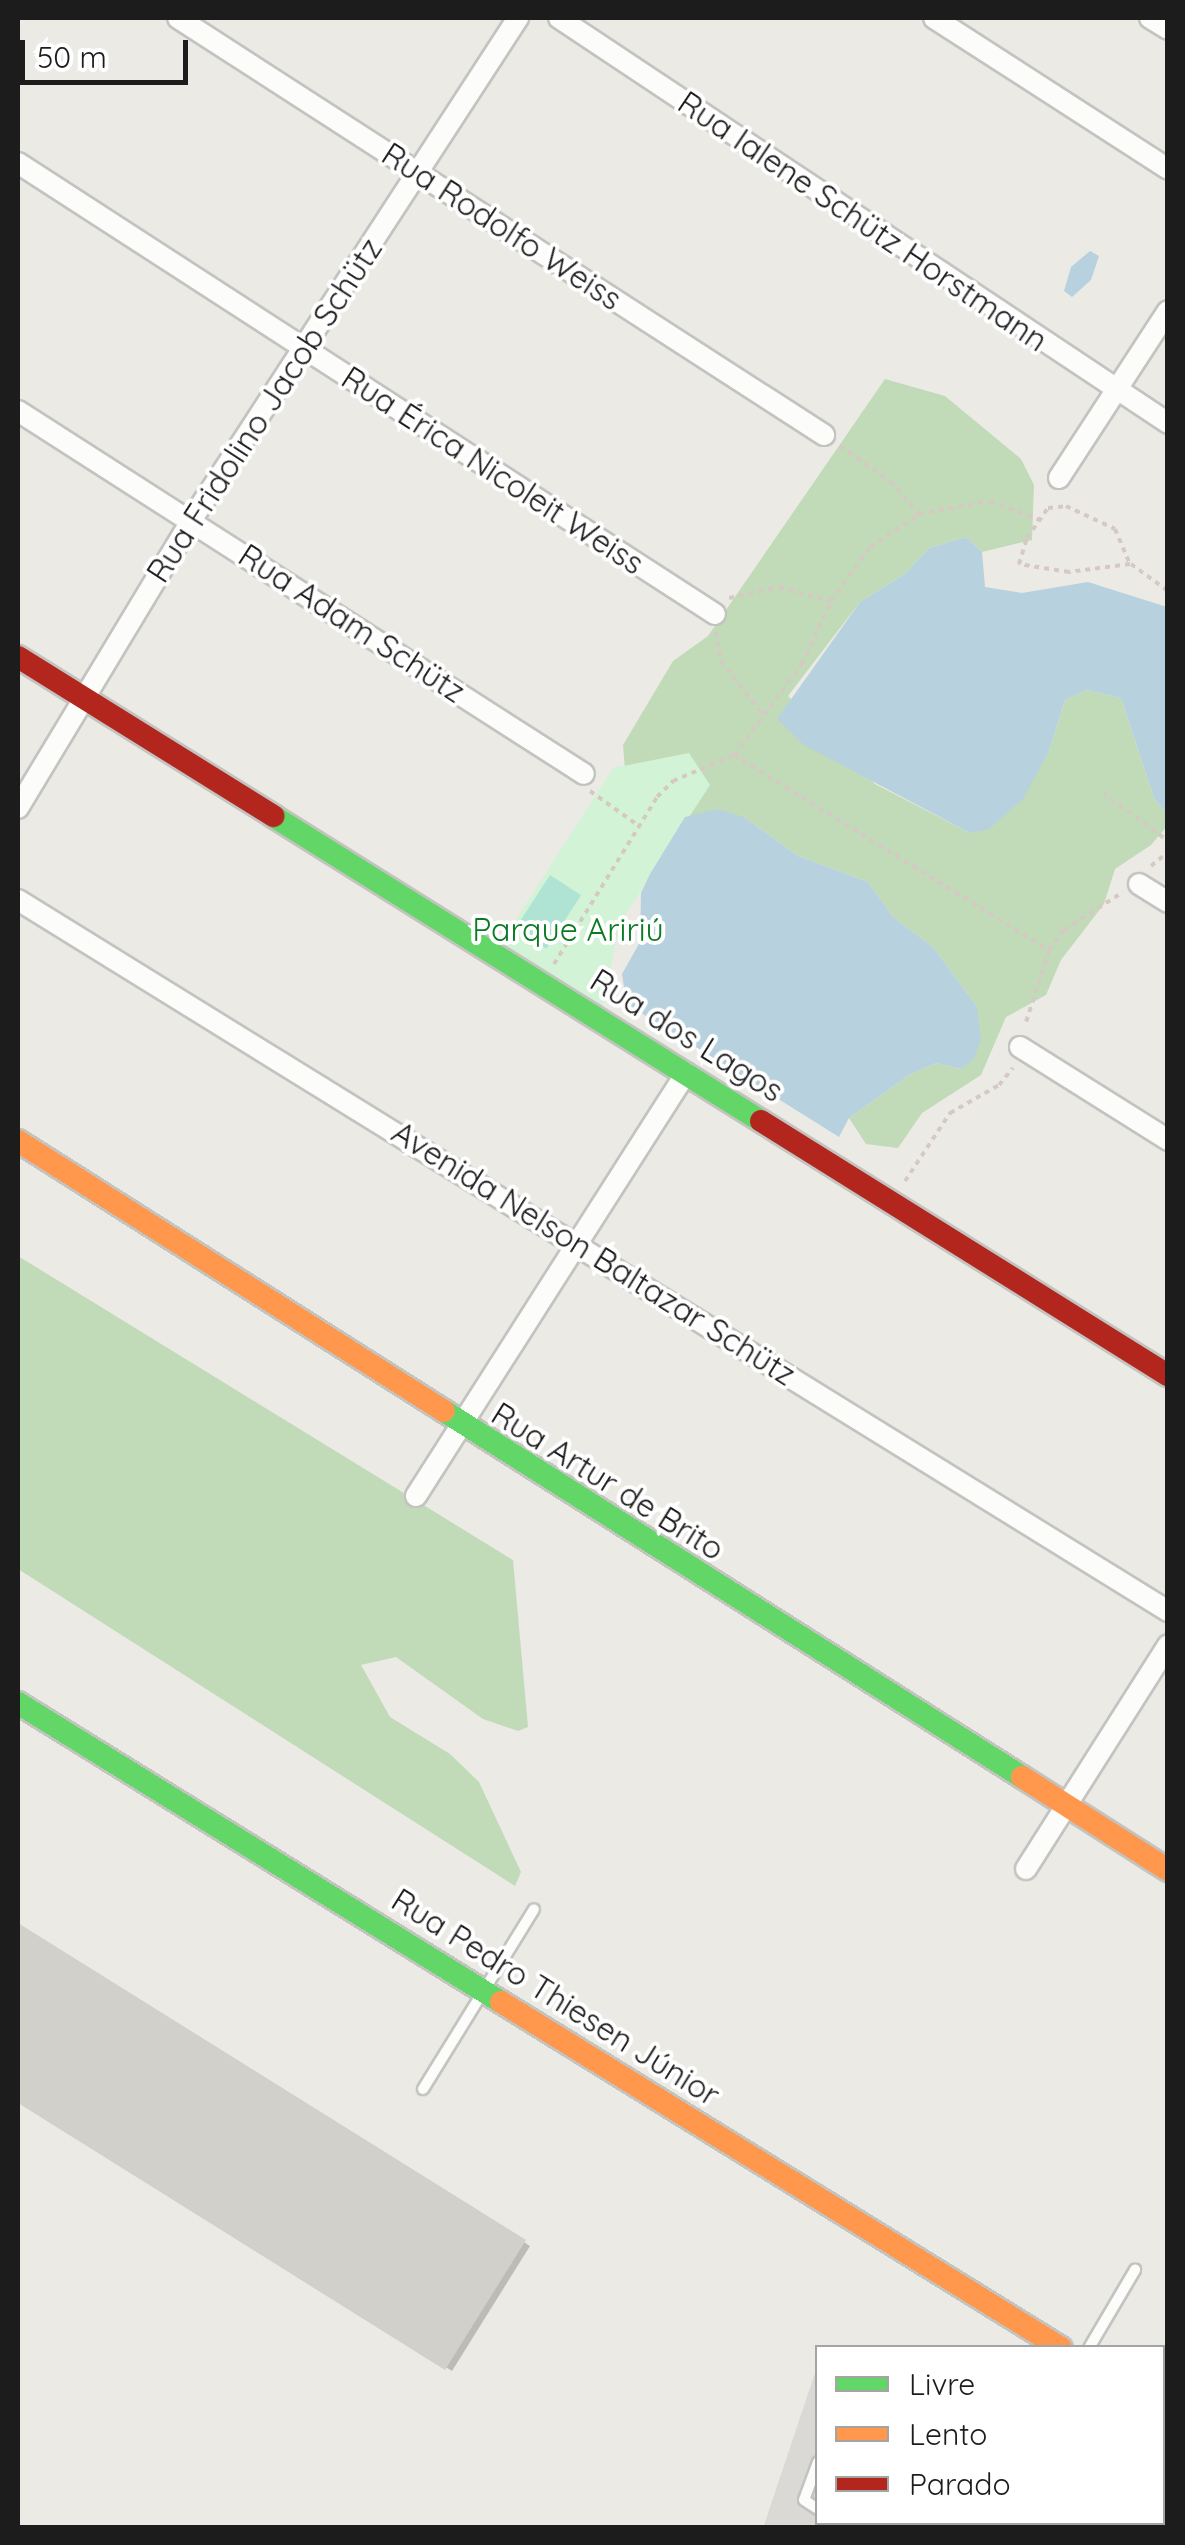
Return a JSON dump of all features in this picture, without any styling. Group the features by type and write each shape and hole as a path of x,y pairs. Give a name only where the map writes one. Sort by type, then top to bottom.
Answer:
{"street":[{"name":"Rua Rodolfo Weiss","path":"178,18 824,436"},
{"name":"Rua Fridolino Jacob Schütz","path":"18,808 192,519 518,18"},
{"name":"Rua Ialene Schütz Horstmann","path":"559,18 1168,423"},
{"path":"934,18 1168,168"},
{"path":"1150,18 1168,29"},
{"name":"Rua Érica Nicoleit Weiss","path":"18,163 715,614"},
{"path":"1058,478 1168,311"},
{"name":"Rua Adam Schütz","path":"18,412 192,519 584,774"},
{"name":"Rua dos Lagos","path":"18,658 1168,1374"},
{"path":"1139,884 1168,902"},
{"name":"Avenida Nelson Baltazar Schütz","path":"18,900 577,1241 1168,1611"},
{"path":"1020,1047 1168,1140"},
{"path":"416,1496 686,1073"},
{"name":"Rua Artur de Brito","path":"18,1141 460,1426 1168,1870"},
{"path":"1026,1868 1168,1645"},
{"name":"Rua Pedro Thiesen Júnior","path":"18,1703 1056,2345"}],"lane":[{"path":"423,2090 534,1909"},
{"path":"1091,2345 1135,2270"},
{"path":"815,2470 804,2500 815,2506"}],"path":[{"path":"824,436 890,481 919,514"},
{"path":"554,964 639,826 673,781 734,754 764,716 802,664 831,601 870,547 919,514 990,501 1040,520"},
{"path":"1130,564 1069,572 1024,568 1018,560 1048,508 1066,506 1115,529 1130,564 1168,592"},
{"path":"764,716 721,661 715,614 729,598 779,586 831,601"},
{"path":"734,754 1049,950"},
{"path":"584,774 591,794 639,826"},
{"path":"1103,794 1168,841"},
{"path":"909,1172 950,1113 1009,1076 1049,950 1064,930 1139,884 1168,852"}],"shaded area":[{"path":"815,2373 815,2525 1098,2527 763,2528"}],"green space":[{"path":"885,379 945,396 1021,459 1034,485 1032,540 982,552 966,537 929,548 906,573 860,602 788,696 875,784 970,833 1049,751 1065,700 1087,690 1121,698 1154,798 1167,814 1167,826 1151,845 1115,869 1104,904 1061,960 1046,995 1006,1017 981,1075 922,1113 898,1148 866,1144 849,1118 909,1075 936,1063 961,1069 977,1007 934,948 893,917 868,882 798,856 744,817 685,817 626,782 623,745 673,661 708,636"},
{"name":"Parque Aririú","path":"689,753 710,785 620,923 602,1008 499,946 613,768"},
{"path":"550,875 581,895 546,949 515,929"},
{"path":"18,1256 513,1560 528,1727 518,1731 483,1719 396,1657 361,1665 390,1717 450,1754 479,1782 521,1872 515,1886 18,1569"}],"water":[{"path":"1090,251 1099,256 1091,280 1072,297 1064,291 1071,267"},
{"path":"966,537 982,552 985,587 1022,593 1088,582 1167,607 1167,814 1154,798 1121,698 1087,690 1065,700 1049,751 1023,799 989,829 970,833 804,745 777,719 860,602 906,573 929,548"},
{"path":"717,809 744,817 798,856 868,882 893,917 934,948 977,1007 981,1040 973,1060 961,1069 936,1063 909,1075 849,1118 839,1137 627,1004 622,974 640,942 641,893 685,817"}],"building":[{"path":"18,1923 526,2240 445,2370 18,2103"}],"traffic: fast":[{"path":"273,816 761,1121"},
{"path":"444,1411 1022,1777"},
{"path":"18,1703 501,2002"}],"traffic: slow":[{"path":"18,1141 444,1411"},
{"path":"1022,1777 1168,1870"},
{"path":"501,2002 1056,2345"}],"traffic: jam":[{"path":"18,657 273,816"},
{"path":"761,1121 1168,1375"}]}
